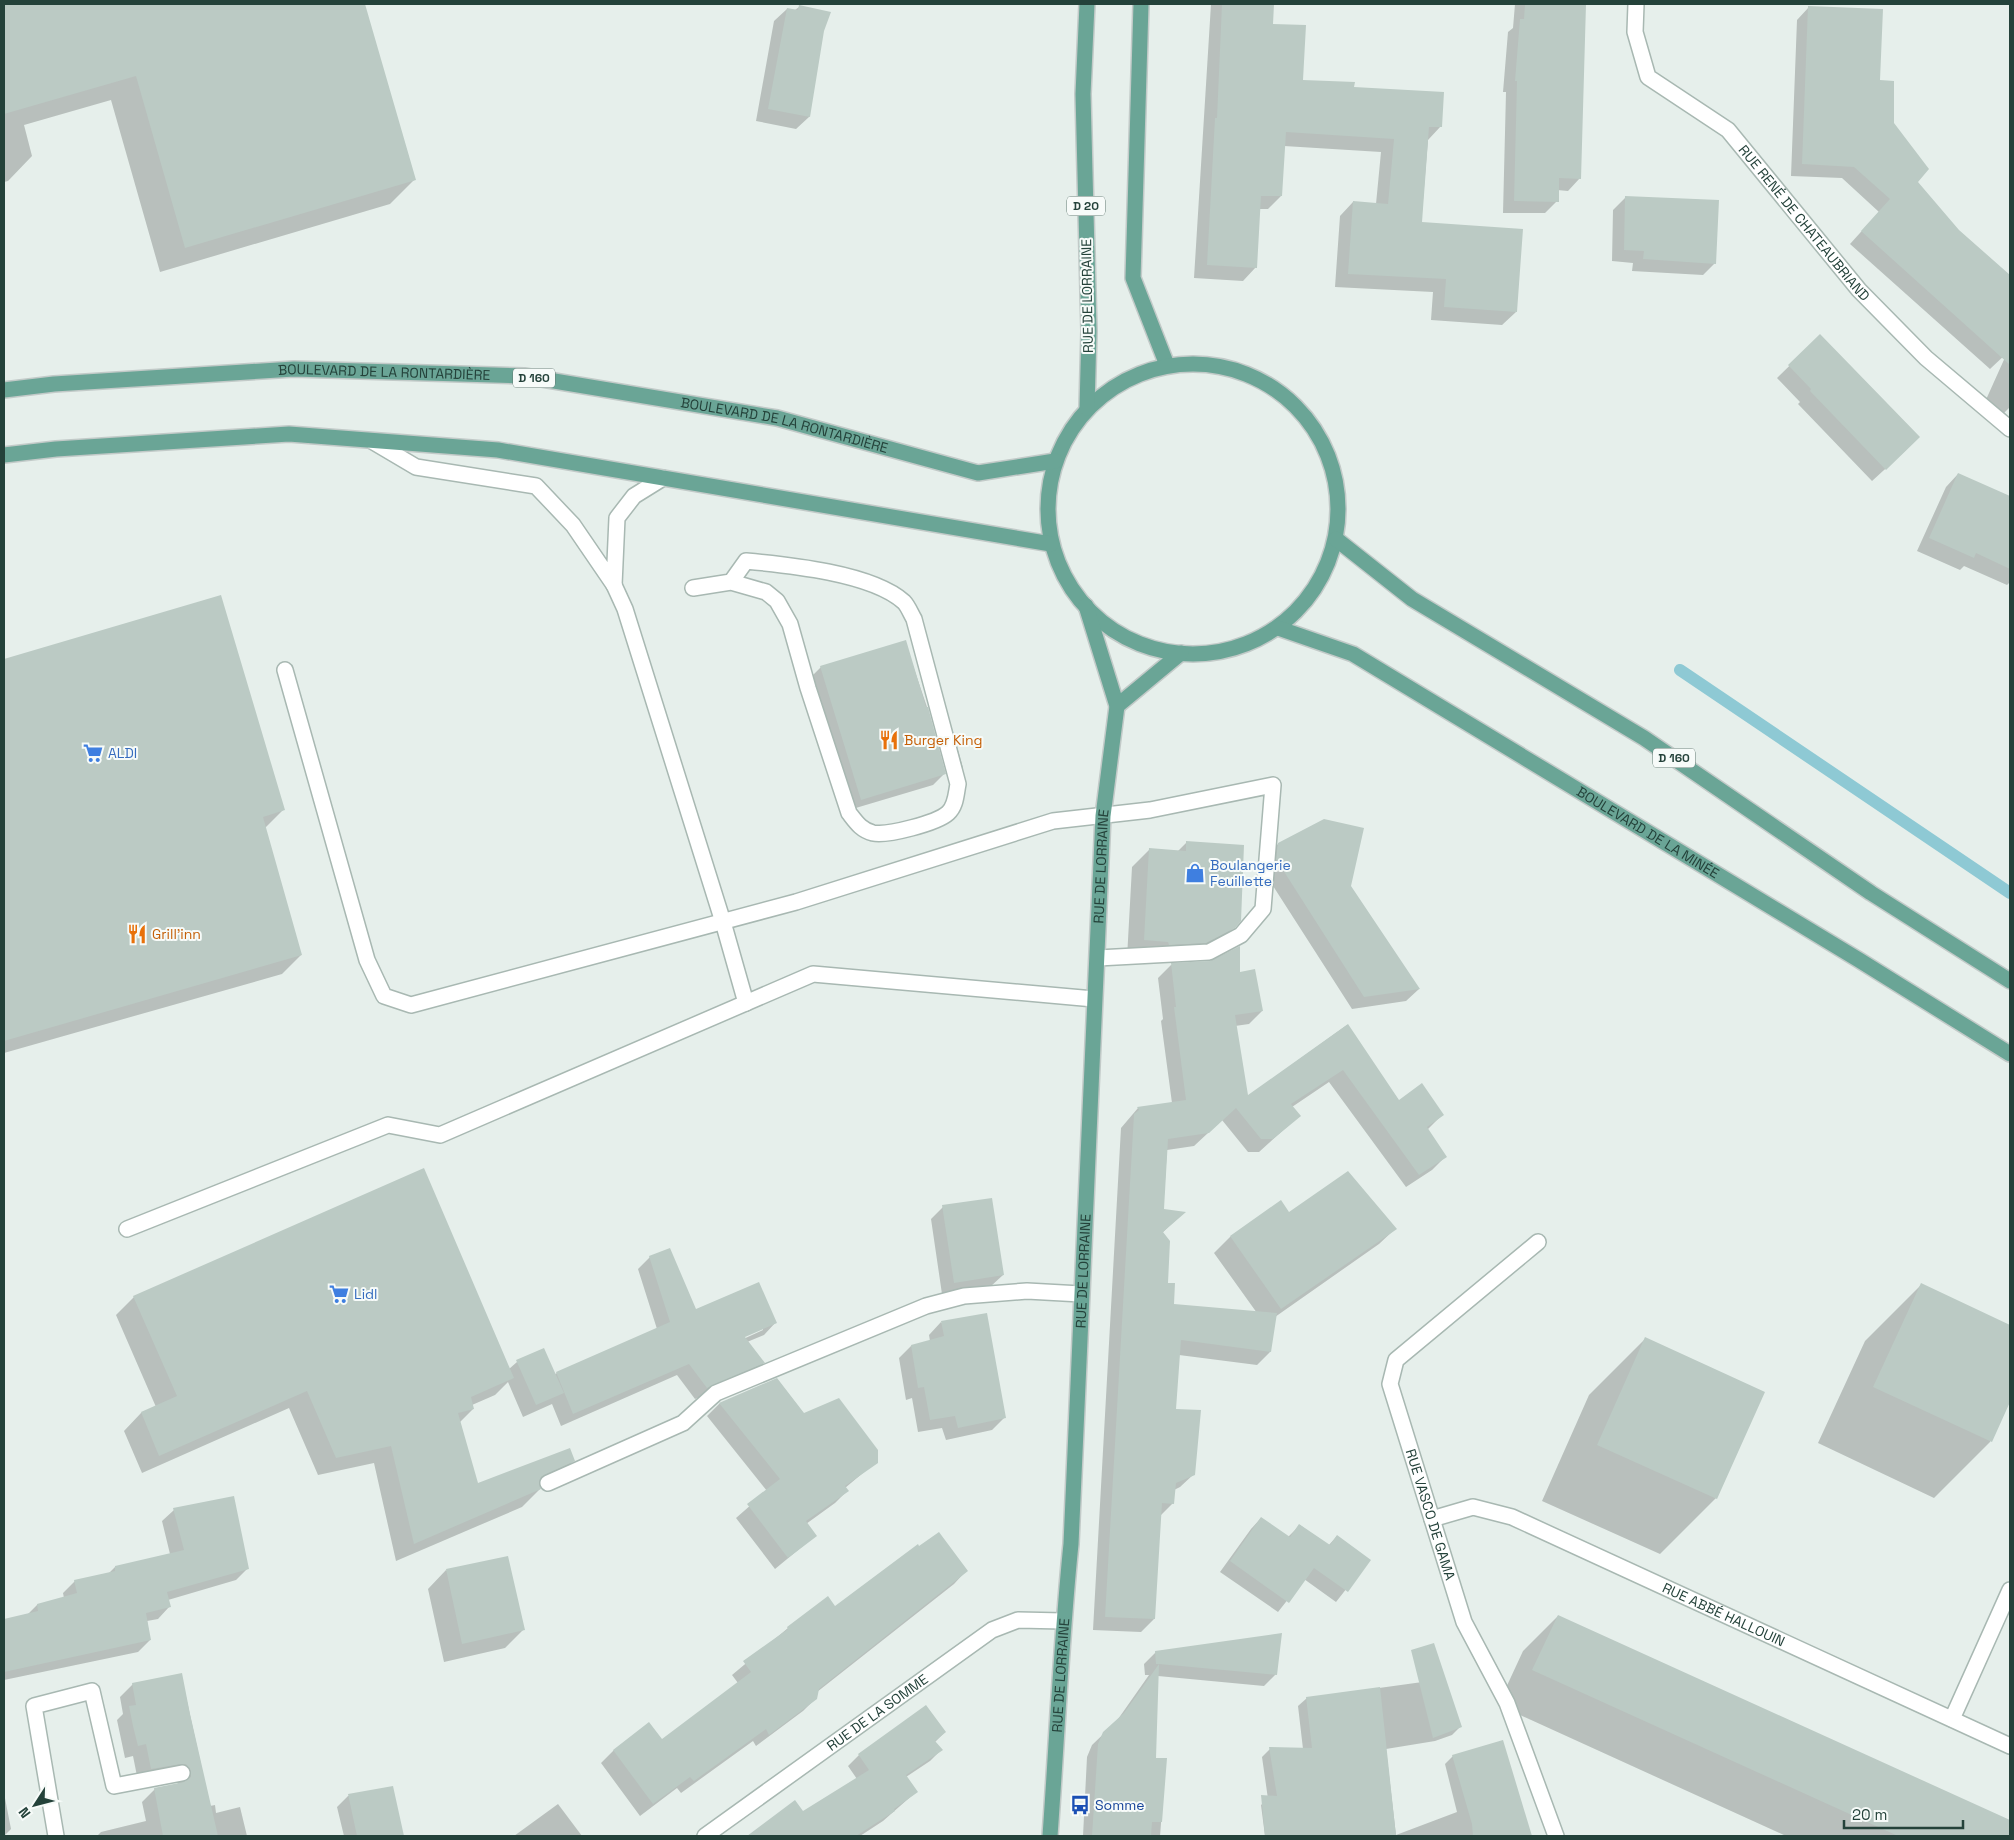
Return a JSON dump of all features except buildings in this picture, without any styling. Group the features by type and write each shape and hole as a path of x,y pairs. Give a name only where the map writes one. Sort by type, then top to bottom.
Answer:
{"main road":[{"name":"RUE DE LORRAINE","path":"1087,4 1084,94 1089,331 1087,408"},
{"path":"1141,4 1134,278 1167,365"},
{"path":"1214,364 1224,367 1260,379 1298,407 1325,446 1338,492 1336,539 1324,574 1304,604 1278,628 1243,646 1206,655 1181,654 1158,650 1131,641 1106,624 1086,606 1068,583 1051,544 1047,502 1055,461 1068,433 1087,408 1123,380 1167,365 1214,364"},
{"name":"BOULEVARD DE LA RONTARDIÈRE","path":"4,390 54,384 294,369 524,376 778,418 978,473 1055,461"},
{"path":"4,456 56,449 289,434 498,450 1051,544"},
{"name":"D 160","path":"1336,539 1412,600 1644,738 1871,893 2010,981"},
{"name":"RUE DE LORRAINE","path":"1050,1836 1059,1717 1063,1621 1071,1544 1103,816 1117,706 1086,606"},
{"name":"BOULEVARD DE LA MINÉE","path":"1278,628 1360,658 1859,960 2010,1054"},
{"path":"1117,706 1181,654"}],"street":[{"name":"RUE RENÉ DE CHATEAUBRIAND","path":"1636,4 1635,32 1648,77 1728,130 1859,290 1926,358 2010,430"},
{"path":"372,441 416,467 536,486 573,525 614,585 625,609 723,922 746,1003"},
{"path":"614,585 617,518 634,496 663,478"},
{"path":"694,588 730,582 766,592 777,601 790,624 808,688 849,813 859,826 873,833 888,833 935,820 948,813 956,800 958,784 914,619 905,603 887,591 853,579 792,566 746,561 730,582"},
{"path":"286,670 367,960 384,996 411,1005 796,902 1052,821 1150,810 1273,785 1263,910 1240,935 1209,952 1098,958"},
{"path":"127,1229 388,1125 440,1135 813,974 1094,999"},
{"name":"RUE VASCO DE GAMA","path":"1538,1242 1396,1360 1390,1384 1464,1622 1507,1703 1556,1836"},
{"path":"548,1483 683,1423 716,1393 926,1306 964,1296 1027,1291 1081,1294"},
{"name":"RUE ABBÉ HALLOUIN","path":"1432,1519 1473,1507 1512,1517 2010,1746"},
{"path":"1952,1720 2010,1590"},
{"name":"RUE DE LA SOMME","path":"705,1836 992,1630 1018,1620 1063,1621"},
{"path":"56,1836 34,1706 92,1691 114,1786 182,1774"}],"waterway":[{"path":"1680,670 2010,893"}],"place":[{"name":"Burger King","path":"889,740"},
{"name":"ALDI","path":"93,753"},
{"name":"Boulangerie Feuillette","path":"1195,873"},
{"name":"Grill'inn","path":"137,934"},
{"name":"Lidl","path":"339,1294"},
{"name":"Somme","path":"1080,1805"}]}
